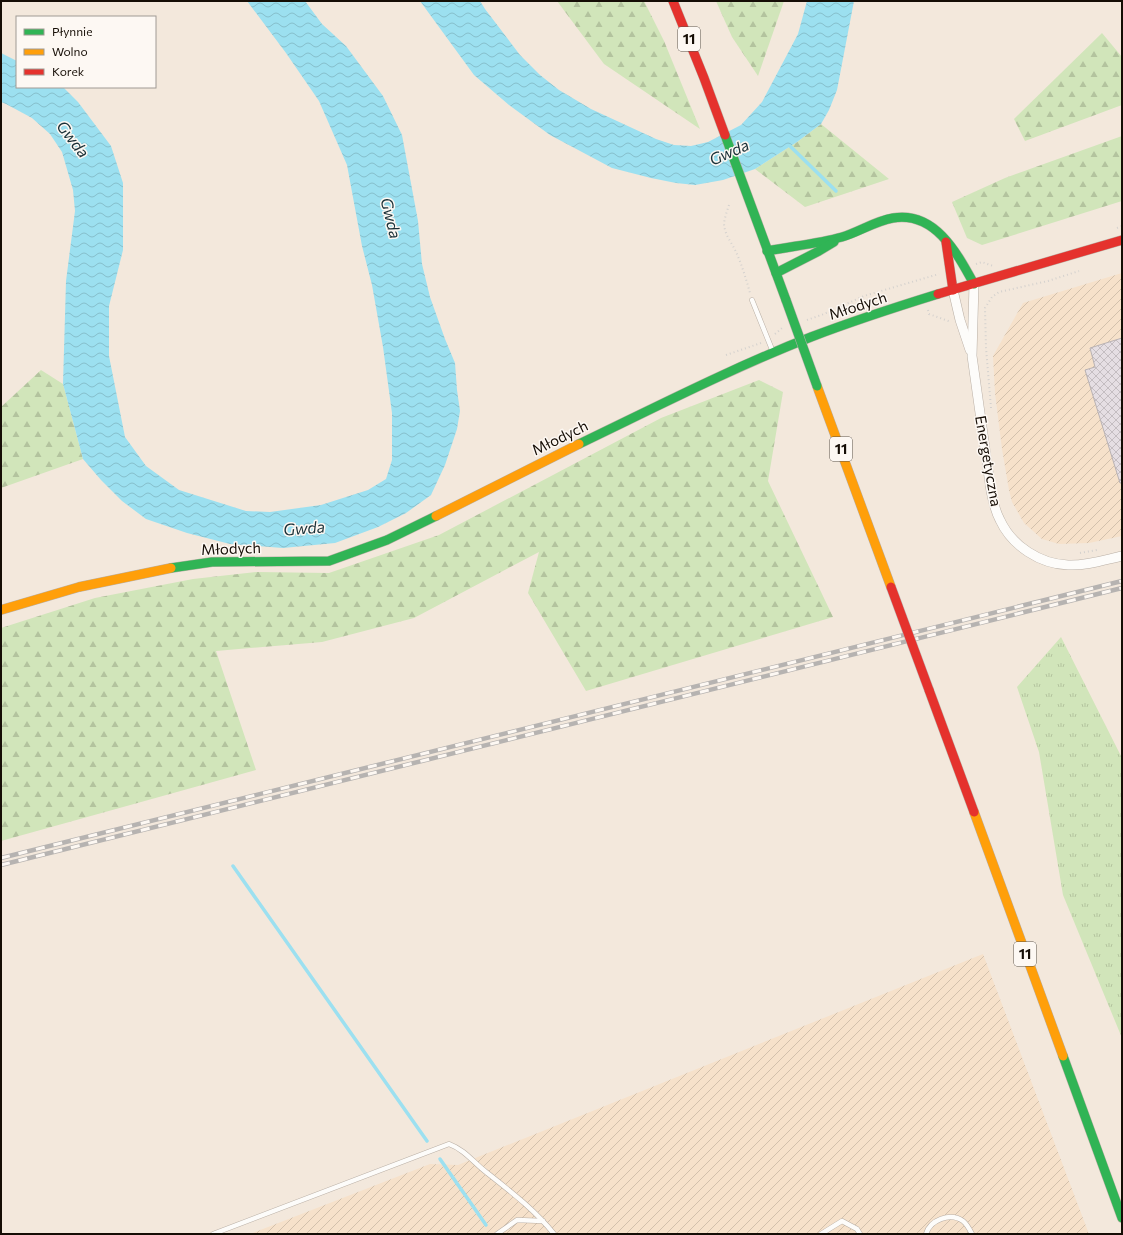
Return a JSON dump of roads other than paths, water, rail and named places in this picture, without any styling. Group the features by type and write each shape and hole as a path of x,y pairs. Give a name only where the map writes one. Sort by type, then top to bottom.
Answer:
{"main road":[{"name":"11","path":"673,1 704,78 786,300 1122,1218"},
{"path":"767,251 842,236 882,221 903,216 913,217 938,231 958,257 974,284"},
{"path":"776,273 820,251 842,236"},
{"name":"Młodych","path":"1,610 79,587 167,569 212,562 319,562 338,558 387,540 671,399 773,353 824,332 953,290 1122,240"},
{"path":"946,241 953,290"}],"street":[{"path":"972,356 974,284"},
{"path":"953,290 960,320 972,356"},
{"name":"Energetyczna","path":"972,356 991,491 996,512 1007,533 1019,546 1034,556 1053,563 1068,565 1088,564 1122,556"}],"lane":[{"path":"752,300 773,353"},
{"path":"213,1234 449,1144 459,1148 486,1172 507,1187 532,1210 554,1234"},
{"path":"926,1234 926,1231 934,1222 944,1218 954,1218 962,1221 972,1234"},
{"path":"497,1234 517,1220 543,1222"},
{"path":"821,1234 842,1221 857,1229 860,1234"}],"water":[{"name":"Gwda","path":"247,1 305,1 322,24 346,46 383,96 402,135 418,221 422,264 430,297 455,363 460,411 457,429 445,465 431,495 406,513 378,527 335,543 283,548 230,544 187,533 146,519 122,501 83,459 63,384 66,281 75,211 73,190 62,152 50,134 32,118 1,102 1,53 16,60 16,88 64,88 78,102 111,146 123,183 123,250 109,306 109,356 125,437 146,466 179,490 246,511 270,512 321,505 368,490 386,479 392,460 392,413 383,347 372,285 362,246 347,165 319,101 286,53"},
{"name":"Gwda","path":"420,1 480,1 520,55 540,75 559,90 591,109 656,139 674,145 691,146 708,142 741,125 762,102 798,34 807,1 854,1 837,90 829,110 821,124 797,142 755,169 723,180 695,185 651,178 612,168 550,135 509,105 474,75"}],"waterway":[{"path":"790,146 836,191"},
{"path":"233,866 427,1141"},
{"path":"440,1159 486,1225"}],"railway":[{"path":"1,858 1122,581"},
{"path":"1,865 1122,588"}]}
